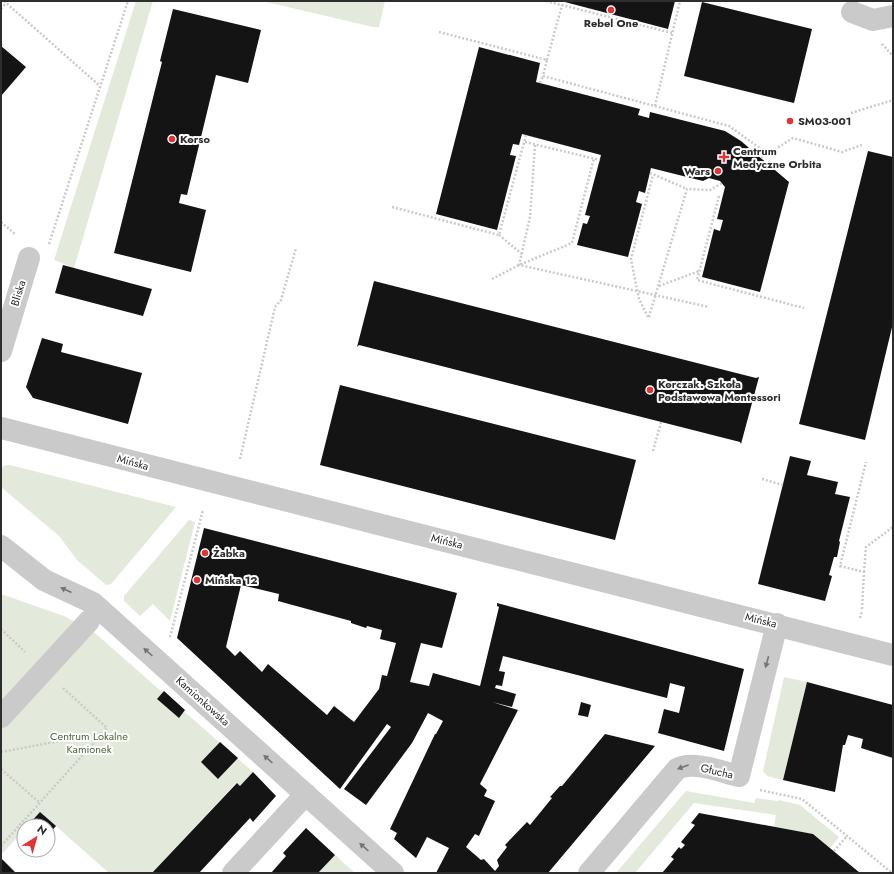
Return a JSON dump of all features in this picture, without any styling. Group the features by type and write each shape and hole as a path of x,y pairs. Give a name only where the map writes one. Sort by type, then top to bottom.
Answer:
{"street":[{"path":"852,12 873,20 893,16"},
{"name":"Bliska","path":"1,351 29,258"},
{"name":"Mińska","path":"1,428 777,624 893,655"},
{"name":"Kamionkowska","path":"1,546 44,580 93,603 393,873"},
{"path":"1,717 89,621"},
{"name":"Głucha","path":"589,873 677,769 684,765 692,765 739,776 777,624"},
{"path":"233,873 306,794"}],"path":[{"path":"29,258 43,263 128,1"},
{"path":"546,1 672,33"},
{"path":"655,106 680,1"},
{"path":"1,9 5,2 100,86"},
{"path":"540,83 562,5"},
{"path":"439,32 547,60"},
{"path":"543,76 729,126 768,154"},
{"path":"851,113 893,100"},
{"path":"500,234 526,135"},
{"path":"761,158 793,138 842,152 862,145"},
{"path":"524,142 600,160"},
{"path":"519,265 530,217 535,145"},
{"path":"492,279 519,265 572,243 594,158"},
{"path":"650,173 687,189 710,190 722,183"},
{"path":"653,175 631,260 639,299 649,317 687,189"},
{"path":"719,196 697,280 804,308"},
{"path":"392,207 500,234 522,254"},
{"path":"240,460 275,307 281,300 296,248"},
{"path":"519,265 709,307"},
{"path":"658,286 699,271"},
{"path":"653,451 661,422"},
{"path":"864,572 840,566 866,462"},
{"path":"762,479 783,485"},
{"path":"170,638 203,510"},
{"path":"860,618 862,610 866,547 893,527"},
{"path":"1,629 108,728 1,846"},
{"path":"1,752 103,733"},
{"path":"1,769 40,803"},
{"path":"755,789 802,799 892,873"},
{"path":"834,851 847,836"}],"green space":[{"path":"136,1 153,1 74,268 54,260"},
{"path":"262,1 385,1 379,27 373,27"},
{"path":"6,465 176,507 111,584 106,585 77,560 59,536 1,487 1,468"},
{"path":"189,520 195,522 170,621 153,604 140,616 124,601 124,596"},
{"name":"Centrum Lokalne Kamionek","path":"1,594 64,616 95,633 253,772 240,786 236,783 152,873 109,873 56,826 56,818 47,818 40,812 35,818 16,818 16,839 1,855"},
{"path":"784,677 807,682 783,780 767,776 763,771"},
{"path":"686,791 754,803 756,798 779,800 800,805 839,837 830,848 813,834 774,827 776,815 694,803 635,873 616,873"},
{"path":"335,855 355,873 318,873"}],"building":[{"path":"561,1 675,1 668,29"},
{"path":"702,2 812,29 794,103 684,76"},
{"name":"Korso","path":"173,9 261,30 248,83 216,75 187,195 181,194 179,203 206,210 191,272 114,253 162,62 160,61"},
{"path":"1,46 26,67 1,96"},
{"name":"Wars","path":"479,47 540,63 536,82 640,109 638,115 649,118 650,112 725,131 741,141 789,182 760,292 702,277 714,229 720,231 723,220 717,219 725,187 720,181 709,178 703,181 651,168 645,193 639,191 636,202 642,204 628,257 577,245 583,223 587,224 590,216 585,215 601,155 522,134 519,145 513,144 510,155 516,156 497,230 436,214"},
{"path":"868,151 893,157 893,323 865,440 799,424"},
{"path":"63,265 152,289 143,316 55,293"},
{"path":"374,281 756,378 759,377 741,444 740,442 359,345 357,347"},
{"path":"42,338 63,344 61,352 142,373 128,424 33,398 26,387"},
{"path":"340,385 636,460 615,540 320,465"},
{"path":"790,456 811,461 807,475 838,482 835,494 850,497 839,541 837,557 834,557 829,575 832,576 825,601 758,584"},
{"path":"204,528 457,593 442,648 421,643 410,682 429,686 433,673 480,686 499,607 497,606 497,603 744,669 724,751 658,733 664,709 679,713 685,687 670,683 667,698 503,656 499,671 505,672 502,686 496,685 495,688 516,694 512,707 492,702 518,710 480,784 487,790 484,796 495,801 479,836 475,834 466,847 481,860 484,859 495,871 499,866 497,860 507,847 505,845 527,822 530,825 552,798 550,797 560,786 562,786 605,734 655,746 548,873 436,873 449,848 427,837 416,858 394,839 397,833 390,829 435,734 443,721 428,713 412,743 366,805 344,789 391,727 387,724 340,789 177,638","holes":["241,585 279,594 278,601 351,621 351,623 366,628 367,626 382,630 380,639 396,643 387,676 382,675 379,689 354,722 334,706 327,715 268,664 262,672 240,651 235,656 226,647"]},
{"path":"807,682 893,705 893,758 861,748 863,739 848,735 845,745 843,745 835,792 783,780"},
{"path":"164,691 185,710 179,718 157,699"},
{"path":"581,702 591,705 588,717 578,715"},
{"path":"220,742 238,758 218,779 201,762"},
{"path":"253,772 276,796 253,822 250,818 199,873 152,873 237,783 240,786"},
{"path":"40,812 47,818 34,818"},
{"path":"699,813 813,834 860,873 662,873 674,859 671,857 679,847 681,849 685,845 681,842 695,825 691,823"},
{"path":"306,828 335,855 318,873 271,873 286,856 283,853"},
{"path":"1,858 16,873 1,873"}],"place":[{"name":"Rebel One","path":"611,10"},
{"name":"SM03-001","path":"790,121"},
{"name":"Korso","path":"172,139"},
{"name":"Centrum Medyczne Orbita","path":"724,157"},
{"name":"Wars","path":"718,171"},
{"name":"Korczak. Szkoła Podstawowa Montessori","path":"650,390"},
{"name":"Żabka","path":"205,553"},
{"name":"Mińska 12","path":"197,580"}]}
